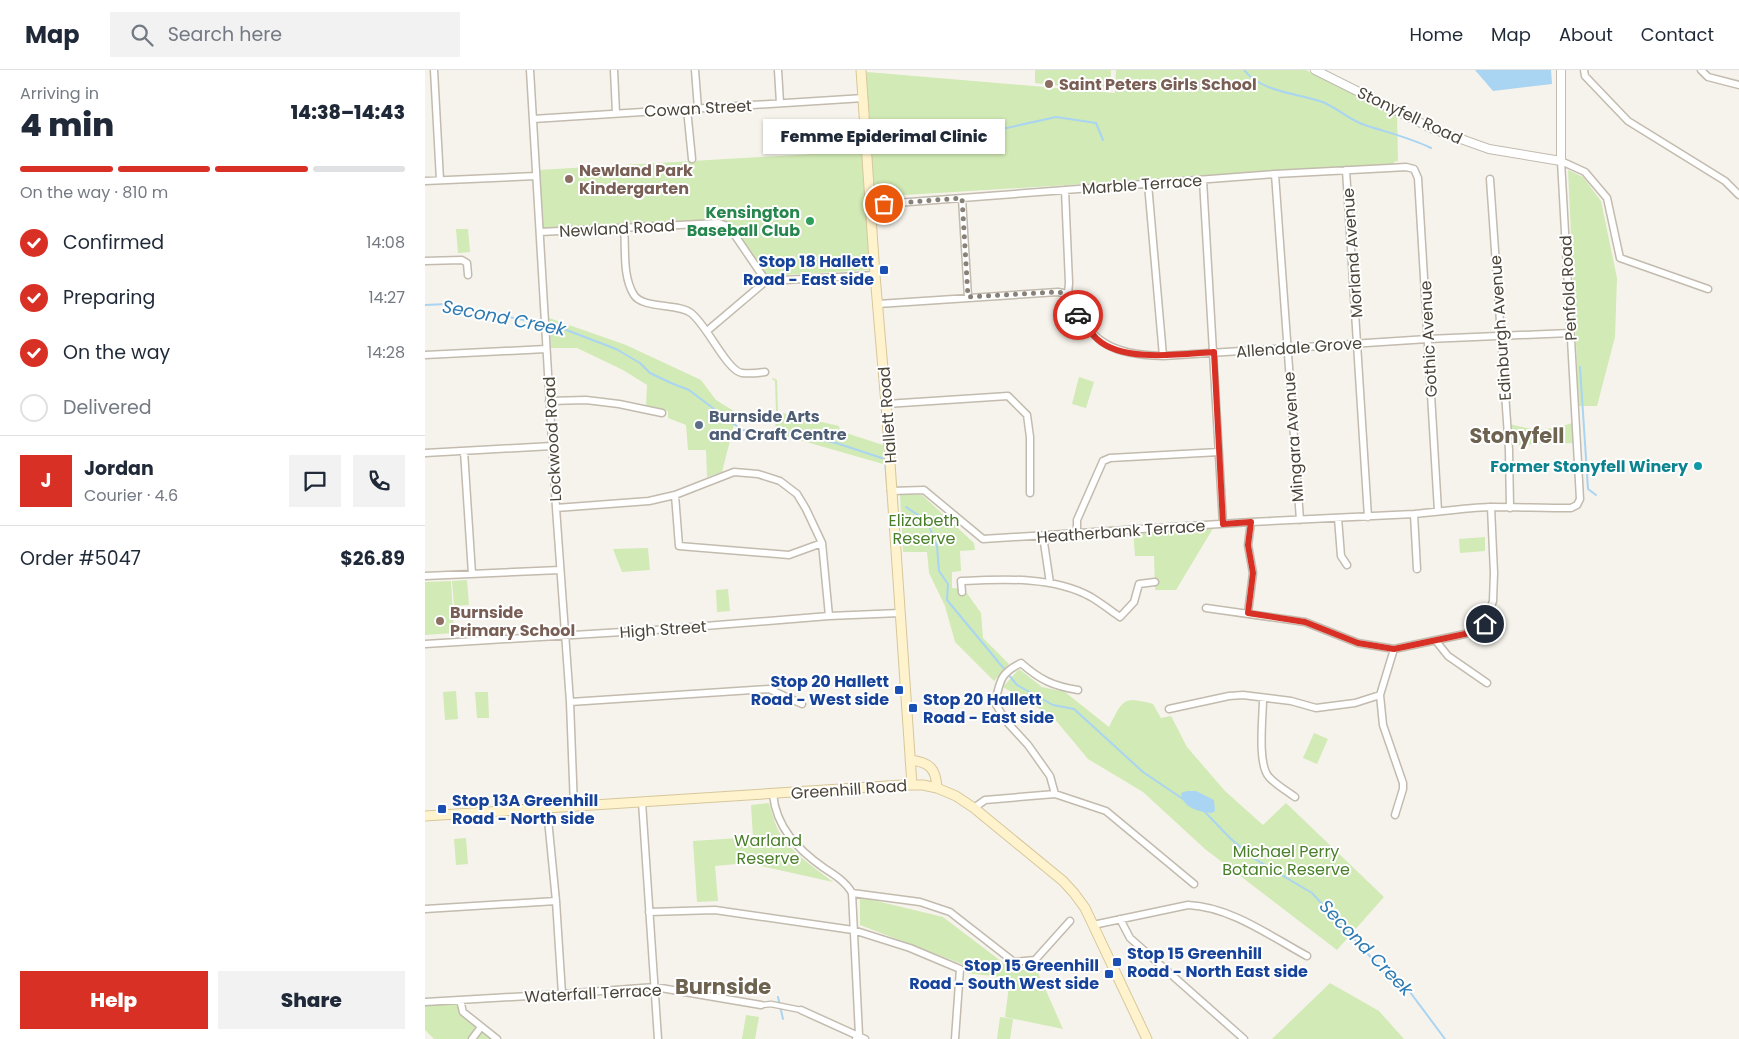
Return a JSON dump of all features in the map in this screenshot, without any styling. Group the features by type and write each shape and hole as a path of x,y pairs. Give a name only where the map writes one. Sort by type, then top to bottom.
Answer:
{"main road":[{"name":"Hallett Road","path":"861,70 912,784"},
{"path":"910,760 918,761 932,768 935,773 937,788"},
{"name":"Greenhill Road","path":"425,816 912,784 937,788 956,796 975,808 1069,887 1085,908 1147,1039"}],"street":[{"path":"434,70 440,180"},
{"name":"Lockwood Road","path":"530,70 549,401 570,702 574,807"},
{"path":"614,70 617,113"},
{"path":"695,70 698,108"},
{"path":"778,70 780,103"},
{"name":"Stonyfell Road","path":"1315,70 1433,129 1489,149 1561,161 1585,172 1607,198 1620,258 1708,289"},
{"name":"Penfold Road","path":"1561,70 1561,161 1581,499 1577,505"},
{"path":"1584,70 1585,76 1628,121 1725,181 1739,195"},
{"path":"1701,70 1708,77 1739,85"},
{"name":"Cowan Street","path":"533,119 864,98"},
{"path":"687,109 692,158"},
{"name":"Marble Terrace","path":"870,205 1275,174 1406,167 1414,169"},
{"name":"Gothic Avenue","path":"1414,169 1418,178 1439,510"},
{"name":"Morland Avenue","path":"1346,170 1368,517"},
{"name":"Mingara Avenue","path":"1275,174 1286,348 1300,520"},
{"path":"425,181 536,176"},
{"name":"Edinburgh Avenue","path":"1490,179 1509,450 1510,508"},
{"path":"1203,180 1223,524"},
{"path":"1148,184 1163,356"},
{"path":"878,304 1058,292 1068,294 1065,190"},
{"path":"962,198 968,297"},
{"name":"Newland Road","path":"540,232 719,223 727,226 767,281"},
{"path":"625,227 627,282 635,297 644,302 690,312 707,331 733,369 742,373 765,372"},
{"path":"425,261 462,260 467,263 468,274"},
{"path":"707,331 767,281 875,275"},
{"name":"Allendale Grove","path":"1068,294 1077,313 1099,341 1116,349 1139,355 1163,356 1357,343 1570,333"},
{"path":"425,355 546,349"},
{"path":"886,404 1008,396 1027,415 1030,437 1030,493"},
{"path":"549,401 586,400 619,404 663,414"},
{"path":"425,453 552,446"},
{"path":"464,452 472,574"},
{"path":"1077,534 1077,520 1103,462 1109,458 1219,452"},
{"path":"556,508 649,501 675,496 734,472 758,474 780,481 797,494 822,543 829,616"},
{"name":"Heatherbank Terrace","path":"891,491 924,490 983,539 1251,522 1368,517 1414,514 1439,510 1449,512 1459,509 1491,507 1571,508 1577,505"},
{"path":"675,496 679,546 789,555 822,543"},
{"path":"1206,608 1305,622 1358,643 1394,649 1465,634 1485,624 1493,601 1494,573 1491,507"},
{"path":"1414,514 1417,569"},
{"path":"1338,518 1341,556 1347,565"},
{"path":"1248,613 1253,573 1248,545 1251,522"},
{"path":"1043,536 1050,583"},
{"path":"425,576 560,570"},
{"path":"962,592 961,581 1001,579 1050,583 1089,596 1120,617 1134,602 1139,584 1155,582"},
{"name":"High Street","path":"425,644 565,636 829,616 900,613"},
{"path":"1436,641 1448,656 1487,683"},
{"path":"1394,649 1380,695 1383,725 1403,782 1403,790 1395,815"},
{"path":"1055,794 1050,776 1028,745 1006,721 995,703 1000,680 1009,669 1021,663 1038,677 1058,687 1078,690"},
{"path":"570,702 769,689 802,704"},
{"path":"1169,709 1229,696 1243,695 1291,701 1316,708 1355,703 1380,695"},
{"path":"1263,699 1263,759 1265,770 1269,777 1295,797"},
{"path":"773,794 775,810 783,827 806,855 847,885 853,893 857,1037"},
{"path":"975,808 985,800 1055,794 1106,811 1193,884"},
{"path":"642,802 658,1039"},
{"path":"547,809 556,900 562,994"},
{"path":"853,893 919,902 950,912 1014,962 1035,960 1070,921"},
{"path":"425,909 556,900"},
{"path":"1093,925 1188,905 1200,906 1239,918 1307,956"},
{"path":"649,912 715,910 853,930 910,948 960,969 955,1039"},
{"path":"1120,919 1130,938 1244,1039"},
{"name":"Waterfall Terrace","path":"425,1002 655,987 761,1004"},
{"path":"460,1000 463,1012 497,1039"},
{"path":"761,1004 801,1010 865,1039"},
{"path":"472,1039 481,1027"}],"green space":[{"path":"1035,70 1111,70 1110,91 1035,83"},
{"path":"1116,70 1306,70 1397,115 1398,161 1394,162 1394,165 873,197 864,78 867,78 867,72 1115,93"},
{"path":"863,151 870,270 765,276 732,227 717,219 542,230 538,170"},
{"path":"1568,170 1583,177 1601,201 1617,278 1615,337 1597,406 1579,406"},
{"path":"456,229 468,229 470,252 458,253"},
{"path":"549,318 626,345 701,380 716,400 737,413 722,472 707,477 706,450 688,450 686,425 668,418 668,411 646,407 647,385 623,370 577,348 551,348"},
{"path":"1079,377 1094,382 1086,408 1072,404"},
{"path":"773,378 777,380 778,412 839,426 840,431 883,445 883,464 775,433 775,381"},
{"path":"1572,423 1573,443 1511,445 1510,424 1541,429 1555,428"},
{"name":"Elizabeth Reserve","path":"900,495 922,495 974,543 975,550 960,551 961,571 952,572 952,588 964,589 981,613 983,638 1009,664 994,681 955,642 945,606 929,573 927,552 903,552"},
{"path":"1215,525 1176,590 1155,590 1154,556 1135,556 1133,531"},
{"path":"1485,537 1485,551 1460,553 1459,539"},
{"path":"648,548 650,570 622,572 613,549"},
{"path":"467,580 469,605 454,606 452,581"},
{"name":"Burnside Primary School","path":"451,581 454,633 425,635 425,582"},
{"path":"728,589 730,611 717,612 716,590"},
{"name":"Michael Perry Botanic Reserve","path":"1019,669 1042,687 1065,692 1109,727 1117,711 1125,702 1135,700 1153,704 1161,718 1171,716 1187,747 1225,791 1263,825 1286,803 1384,897 1337,950 1205,849 1143,792 1088,759 1053,717 1003,687"},
{"path":"456,691 458,719 445,720 443,692"},
{"path":"475,692 488,692 489,718 477,718"},
{"path":"1314,733 1328,739 1317,764 1303,758"},
{"name":"Warland Reserve","path":"769,803 778,830 783,838 803,859 833,882 747,863 715,866 718,901 697,902 693,841 753,837 751,805"},
{"path":"466,838 468,864 456,865 454,839"},
{"path":"860,897 943,917 1014,971 1036,968 1063,1029 1005,1017 1010,978 966,973 962,964 860,925"},
{"path":"1330,983 1379,1011 1404,1039 1272,1039"},
{"path":"460,1000 463,1012 497,1039 434,1039 425,1030 425,1002"},
{"path":"746,1015 759,1017 755,1039 742,1039"},
{"path":"1000,1017 1013,1019 1010,1039 997,1039"}],"water":[{"path":"1475,70 1551,70 1552,84 1493,91"},
{"path":"1196,791 1214,800 1215,811 1212,813 1202,812 1188,806 1181,793"}],"waterway":[{"path":"1244,70 1252,78 1271,88 1325,103 1362,124 1431,148"},
{"path":"970,148 978,140 1002,129 1056,117 1096,123 1103,140"},
{"name":"Second Creek","path":"425,305 447,304 543,324"},
{"name":"Second Creek","path":"548,324 616,349 640,363 650,373 689,390 742,430 790,433 836,443 885,459 887,486"},
{"path":"1580,367 1588,489 1596,495"},
{"name":"Second Creek","path":"906,507 927,521 937,546 939,571 948,584 947,600 1005,670"},
{"name":"Second Creek","path":"1008,674 1017,685 1053,705 1074,709 1143,772 1183,799"},
{"name":"Second Creek","path":"1204,811 1253,858 1312,893 1389,977 1407,988 1445,1039"},
{"path":"778,997 783,1019"}],"way so far":[{"path":"884,204 962,198 968,297 1058,292 1068,294 1078,315"}],"place":[{"name":"Saint Peters Girls School","path":"1049,84"},
{"name":"Newland Park Kindergarten","path":"569,179"},
{"name":"Femme Epiderimal Clinic","path":"884,204"},
{"name":"Kensington Baseball Club","path":"810,221"},
{"name":"Stop 18 Hallett Road - East side","path":"884,270"},
{"name":"Burnside Arts and Craft Centre","path":"699,425"},
{"name":"Former Stonyfell Winery","path":"1698,466"},
{"name":"Burnside Primary School","path":"440,621"},
{"name":"Stop 20 Hallett Road - West side","path":"899,690"},
{"name":"Stop 20 Hallett Road - East side","path":"913,708"},
{"name":"Stop 13A Greenhill Road - North side","path":"442,809"},
{"name":"Stop 15 Greenhill Road - North East side","path":"1117,962"},
{"name":"Stop 15 Greenhill Road - South West side","path":"1109,974"}],"district":[{"name":"Stonyfell","path":"1517,436"},
{"name":"Burnside","path":"723,987"}],"route":[{"path":"1078,315 1099,341 1116,349 1139,355 1163,356 1214,352 1223,524 1251,522 1248,545 1253,573 1248,613 1305,622 1358,643 1394,649 1465,634 1485,624"}]}
